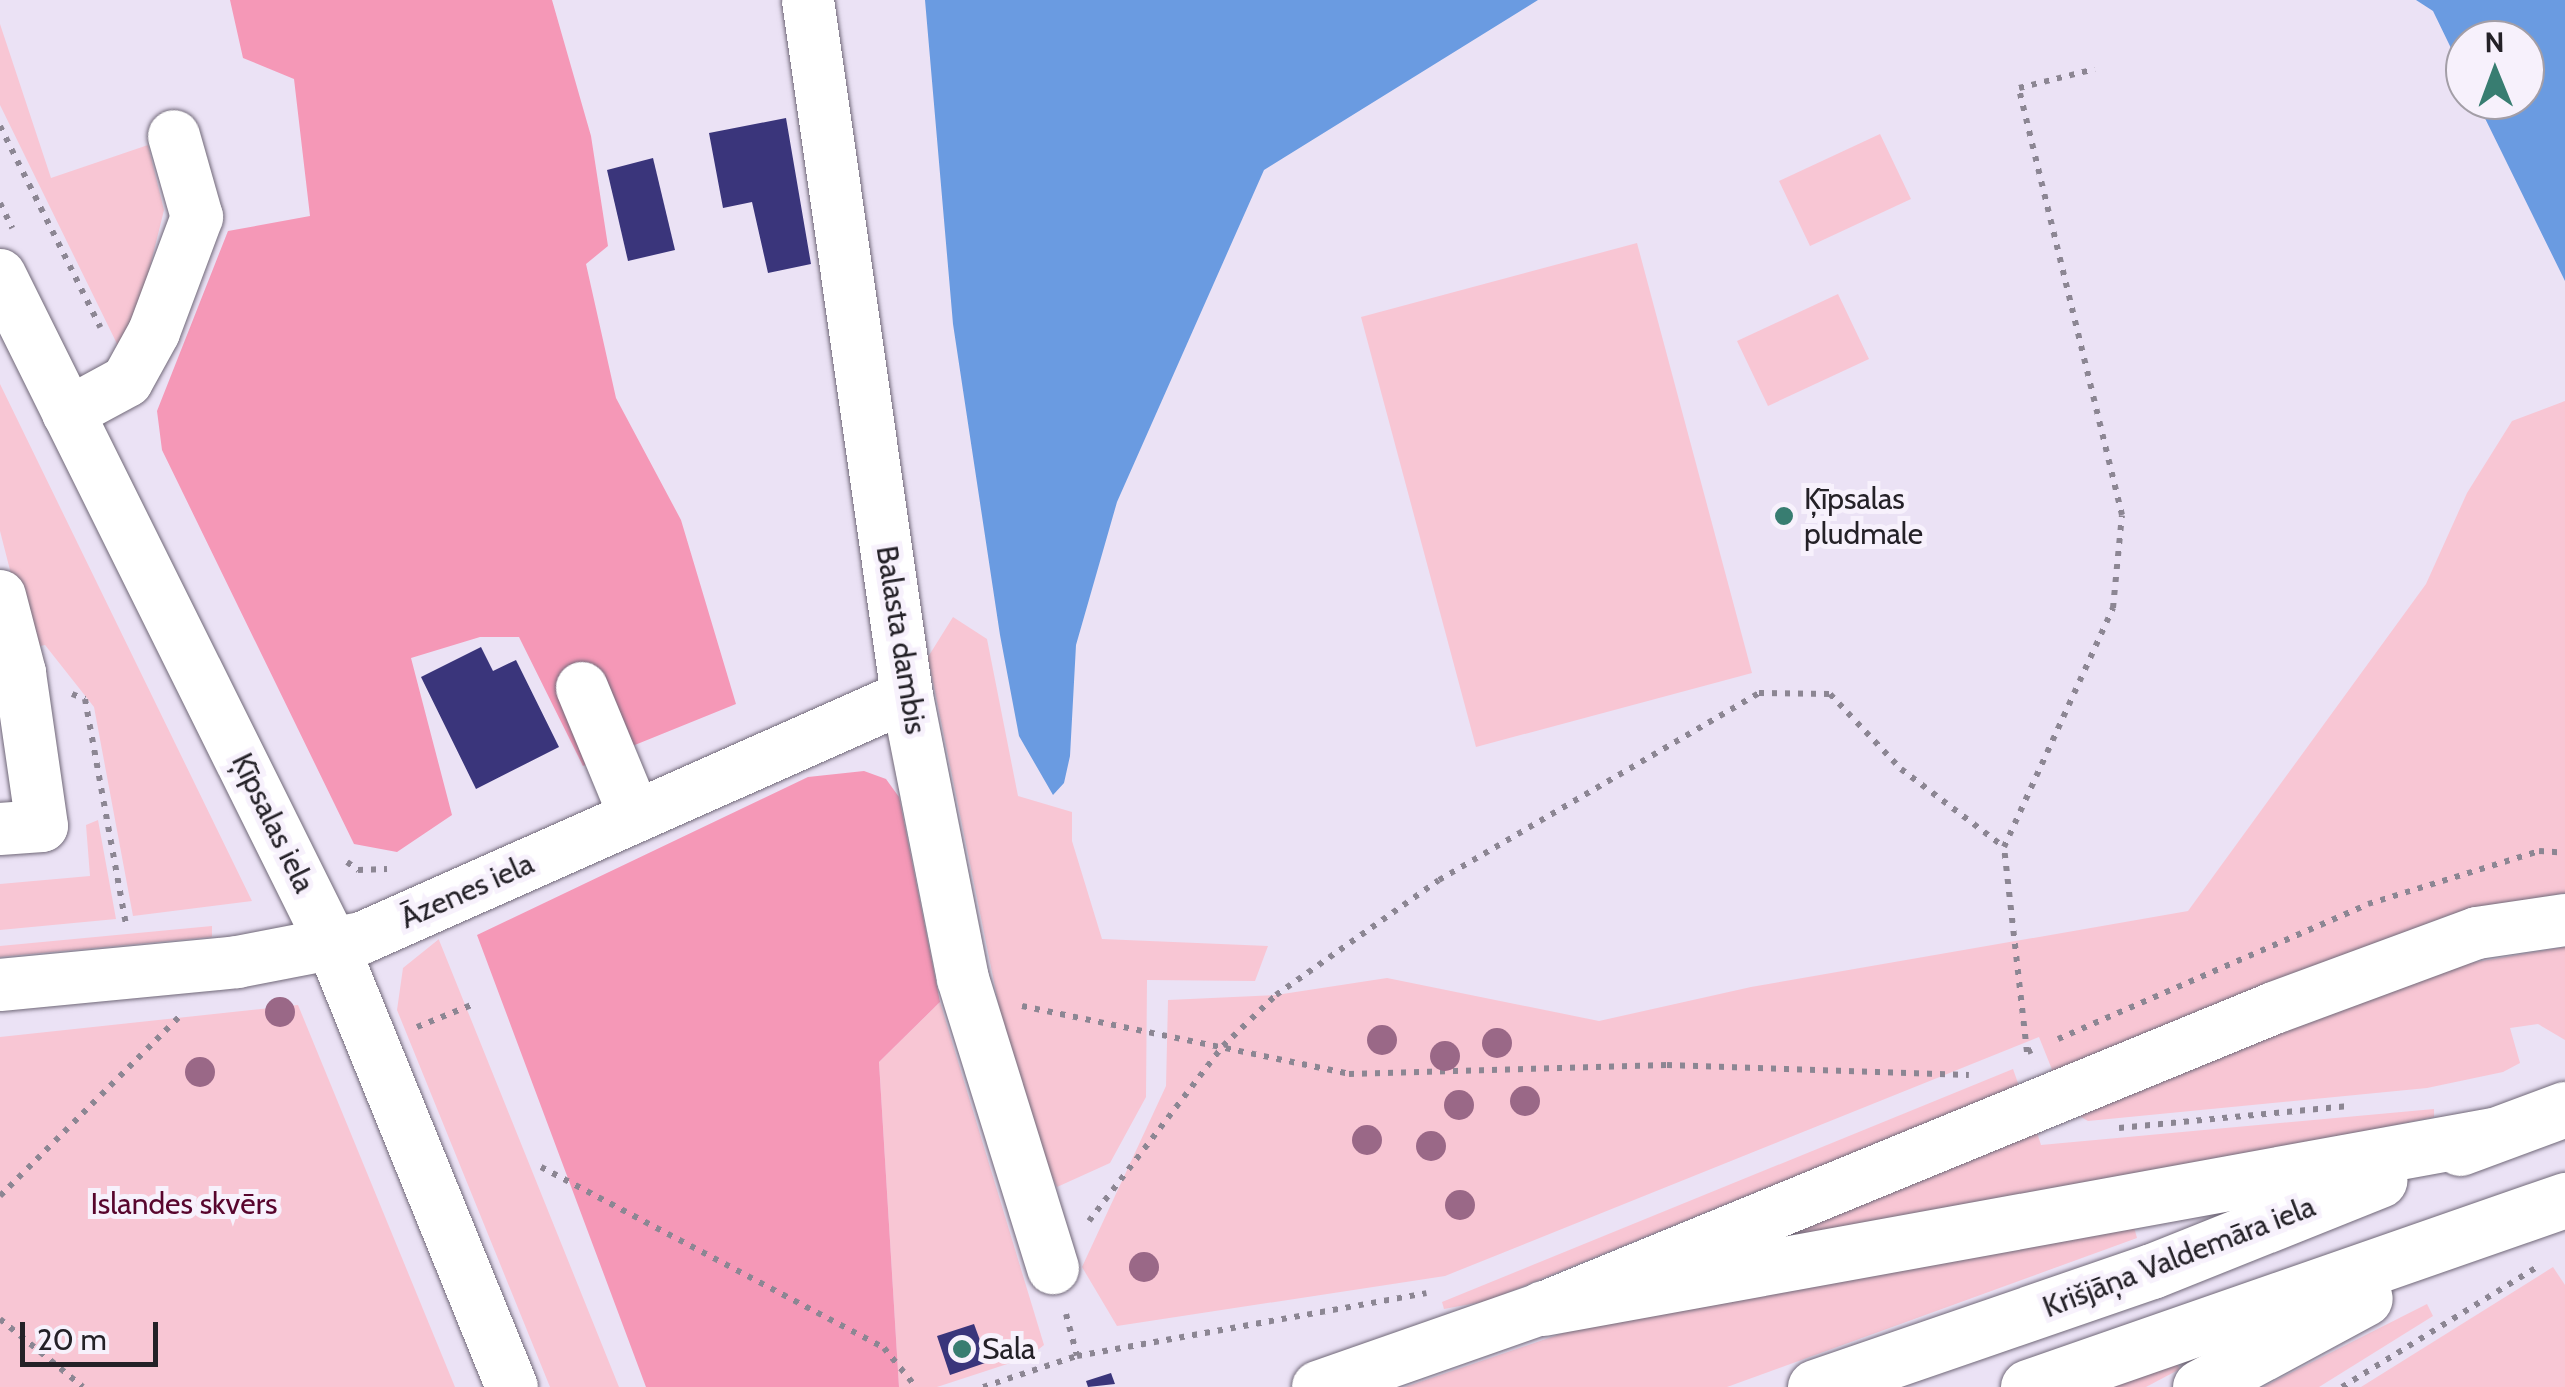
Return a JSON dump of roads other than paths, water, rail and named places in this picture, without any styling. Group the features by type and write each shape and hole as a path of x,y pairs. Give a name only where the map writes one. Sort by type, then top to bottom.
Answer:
{"main road":[{"path":"1543,1308 2533,1121"},
{"name":"Krišjāņa Valdemāra iela","path":"1815,1387 2152,1271 2533,1121"},
{"path":"2028,1387 2565,1200"},
{"path":"2200,1387 2512,1219"}],"street":[{"name":"Balasta dambis","path":"808,0 906,696 963,979 1053,1268"},
{"path":"68,413 126,380 154,332 197,217 174,136"},
{"name":"Ķīpsalas iela","path":"0,275 332,944 512,1387"},
{"path":"0,596 10,680 42,826 0,829"},
{"path":"582,688 635,816"},
{"name":"Āzenes iela","path":"0,985 237,962 362,938 906,696"},
{"path":"1318,1387 1543,1308 2241,1020 2477,933 2565,920"}],"water":[{"path":"925,0 1538,0 1264,170 1117,502 1076,645 1070,756 1064,783 1053,795 1019,736 1000,635 953,324"},
{"path":"2416,0 2565,0 2565,281 2486,120 2545,120 2545,20 2445,20 2445,36 2433,11"}],"place":[{"name":"Ķīpsalas pludmale","path":"1784,516"},
{"name":"Sala","path":"962,1349"}],"park label":[{"name":"Islandes skvērs","path":"184,1204"}]}
